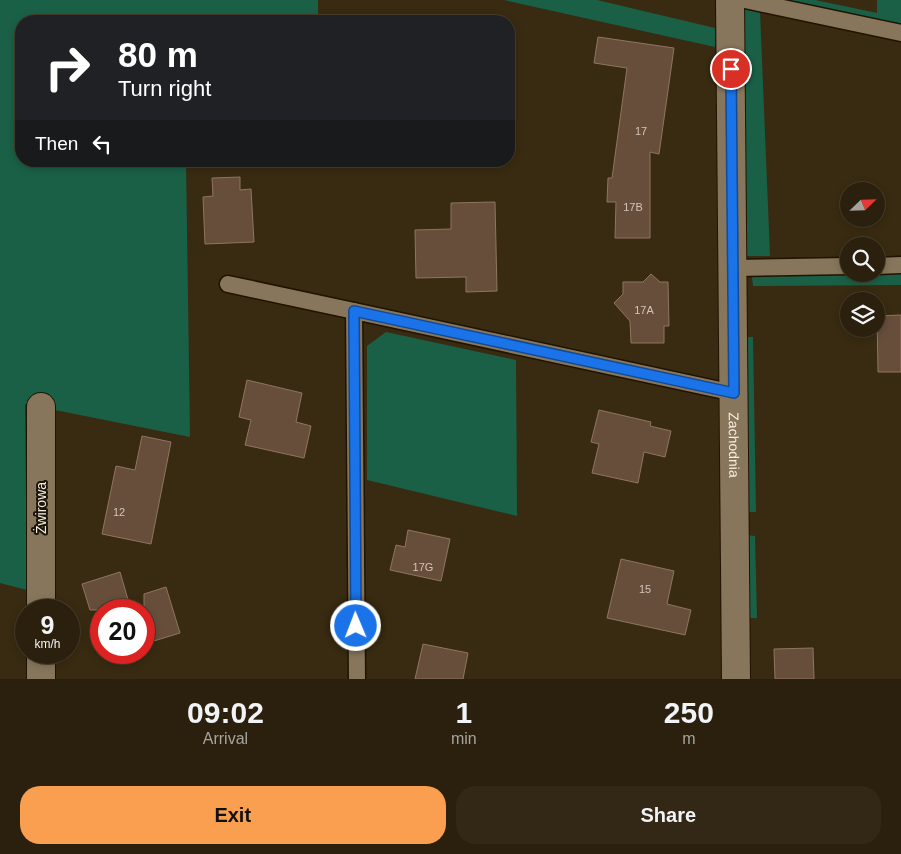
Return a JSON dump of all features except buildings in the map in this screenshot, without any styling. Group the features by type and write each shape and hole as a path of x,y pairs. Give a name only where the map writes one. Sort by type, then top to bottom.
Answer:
{"street":[{"name":"Zachodnia","path":"730,0 736,679"},
{"name":"Żwirowa","path":"41,407 41,599"},
{"path":"41,664 41,679"}],"lane":[{"path":"745,0 901,33"},
{"path":"885,266 901,265"},
{"path":"733,268 840,266"},
{"path":"228,284 734,393"},
{"path":"354,311 357,679"}],"green space":[{"path":"0,0 318,0 318,15 15,15 15,167 186,167 190,437 25,404 27,590 0,583"},
{"path":"504,0 597,0 715,28 715,47"},
{"path":"764,0 815,0 877,13 877,0 901,0 901,25"},
{"path":"742,8 760,12 770,256 744,256"},
{"path":"901,271 901,285 753,286 752,277 758,272 840,273 840,282 885,282 885,273"},
{"path":"386,332 516,360 517,516 367,480 367,346"},
{"path":"743,337 753,337 756,512 747,512"},
{"path":"746,535 755,536 757,618 745,618"}],"route":[{"path":"356,626 354,311 734,393 731,69"}]}
